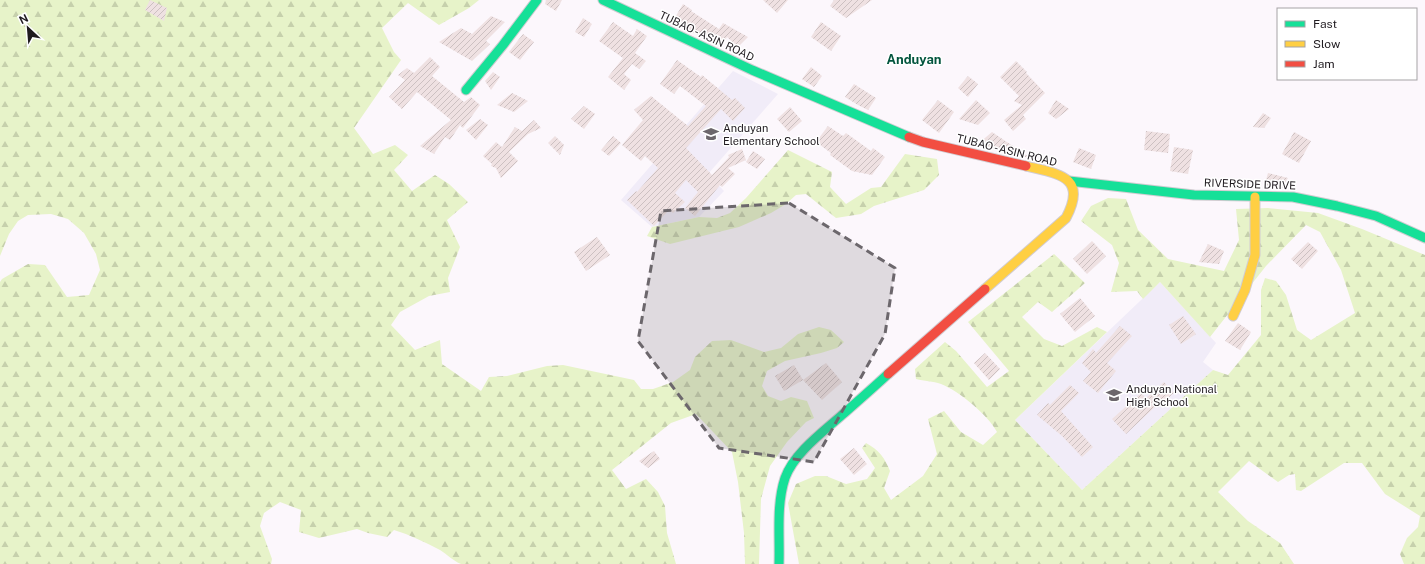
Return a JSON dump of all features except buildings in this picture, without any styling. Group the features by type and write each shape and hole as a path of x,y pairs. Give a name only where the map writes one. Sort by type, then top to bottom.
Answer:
{"main road":[{"path":"466,90 537,0"},
{"name":"TUBAO - ASIN ROAD","path":"603,0 752,70 902,134 923,142 1058,174 1069,181"},
{"path":"779,564 782,490 789,470 801,454 819,435 1066,218 1073,205 1074,192 1069,181"},
{"name":"RIVERSIDE DRIVE","path":"1069,181 1129,187 1156,192 1255,197 1293,197 1376,216 1425,238"},
{"path":"1233,316 1245,290 1255,255 1255,197"}],"highlighted area":[{"path":"789,203 895,268 885,334 814,462 719,448 638,341 661,211"}],"shaded area":[{"name":"Anduyan Elementary School","path":"733,71 778,94 708,174 724,191 699,217 652,227 621,200"},
{"name":"Anduyan National High School","path":"1160,282 1216,343 1203,362 1213,370 1082,490 1015,420"}],"green space":[{"path":"0,0 479,0 469,8 439,25 408,3 382,28 394,52 401,60 354,128 373,154 395,145 408,155 394,170 412,191 435,175 449,184 468,202 447,220 460,247 448,278 450,292 429,296 400,312 391,325 415,350 440,340 442,364 481,391 489,377 507,376 547,366 563,365 634,380 641,389 653,389 673,382 690,370 695,357 712,341 731,340 764,352 781,348 798,334 819,327 831,330 844,342 837,348 785,361 767,371 762,386 768,396 781,401 791,397 807,401 814,418 806,422 787,442 770,466 761,499 759,564 745,564 744,533 738,482 732,452 696,414 671,423 612,470 626,489 646,479 658,492 665,506 667,533 676,564 461,564 434,547 412,536 394,530 387,537 357,529 319,538 299,532 301,510 280,502 264,513 260,526 272,559 271,564 0,564 0,282 2,279 28,264 45,265 67,297 89,295 100,270 96,254 84,233 68,219 51,214 28,215 18,221 9,234 0,256"},
{"path":"788,150 832,172 830,187 846,204 871,188 881,187 905,154 937,159 939,175 924,190 874,206 861,214 836,218 806,194 796,195 786,204 771,213 739,227 670,244 647,236 652,227 699,217 717,218 730,213 746,198"},
{"path":"1108,198 1126,199 1138,230 1168,259 1224,271 1239,240 1236,209 1268,208 1318,213 1425,255 1425,564 1404,564 1400,554 1407,538 1418,527 1420,516 1385,494 1362,463 1344,463 1301,491 1296,490 1295,474 1289,475 1278,482 1249,461 1218,492 1248,521 1280,543 1294,564 799,564 788,503 796,484 815,476 826,476 846,484 867,479 875,468 862,448 866,443 884,458 888,466 890,471 884,488 891,500 923,476 937,454 928,419 944,411 961,432 983,445 997,432 993,425 980,411 956,392 938,383 916,379 915,369 945,342 956,351 987,387 1009,371 968,322 1054,254 1085,283 1052,312 1038,302 1022,317 1044,339 1062,346 1097,327 1107,332 1015,420 1082,490 1213,370 1228,375 1261,335 1261,290 1265,278 1276,281 1286,295 1297,330 1311,340 1355,313 1341,270 1320,232 1306,225 1266,266 1210,337 1160,282 1143,299 1137,291 1111,292 1119,263 1112,245 1081,221 1091,206"}],"traffic: fast":[{"path":"466,90 537,0"},
{"path":"603,0 752,70 909,137"},
{"path":"1069,181 1194,195 1293,197 1376,216 1425,238"},
{"path":"779,564 780,499 782,488 789,469 802,452 818,436 888,374"}],"traffic: slow":[{"path":"985,289 1066,218 1072,204 1074,193 1071,185 1066,179 1059,175 1026,166"},
{"path":"1233,316 1245,290 1255,255 1255,197"}],"traffic: jam":[{"path":"909,137 923,142 1026,166"},
{"path":"888,374 985,289"}],"place":[{"name":"Anduyan Elementary School","path":"711,134"},
{"name":"Anduyan National High School","path":"1114,395"}],"district":[{"name":"Anduyan","path":"914,59"}]}
